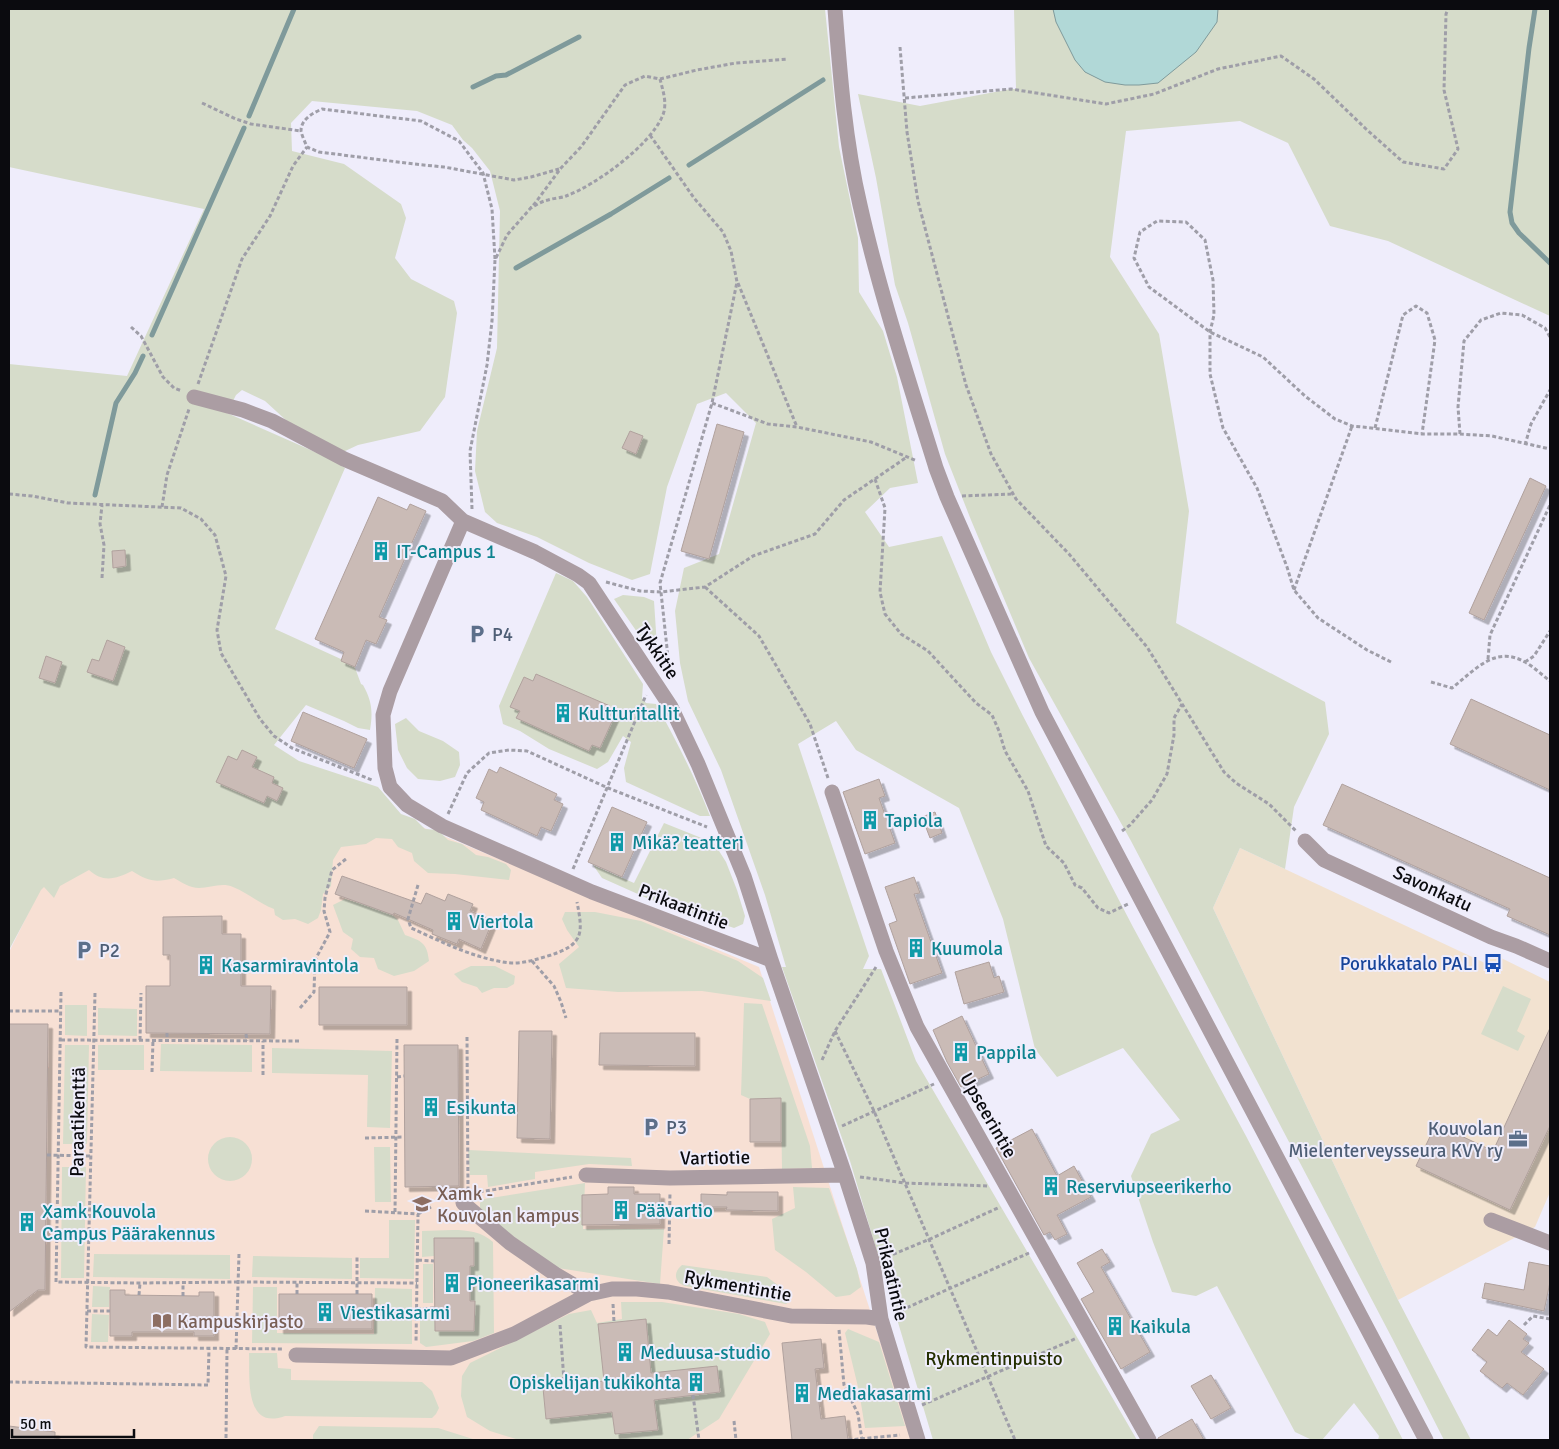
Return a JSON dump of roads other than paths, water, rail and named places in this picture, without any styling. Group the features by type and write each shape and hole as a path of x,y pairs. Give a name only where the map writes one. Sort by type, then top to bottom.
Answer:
{"street":[{"path":"835,9 844,114 859,204 879,284 936,468 947,497 1042,712 1426,1440"},
{"path":"194,397 243,410 272,421 344,459 442,501 467,523"},
{"name":"Tykkitie","path":"467,523 535,552 578,575 589,584 671,707 698,764 744,876 770,960"},
{"name":"Prikaatintie","path":"467,523 390,691 384,715 385,768 390,787 407,805 442,826 592,892 770,960 845,1175 873,1263 881,1319 917,1437"},
{"name":"Upseerintie","path":"832,792 886,951 917,1027 945,1080 1149,1440"},
{"name":"Savonkatu","path":"1304,841 1324,860 1491,937 1550,961"},
{"name":"Vartiotie","path":"586,1174 670,1178 845,1175"},
{"path":"463,1203 510,1243 555,1274 589,1294"},
{"path":"1492,1220 1550,1243"},
{"name":"Rykmentintie","path":"296,1355 451,1358 514,1334 589,1294 612,1289 668,1292 791,1316 881,1319"}],"waterway":[{"path":"249,116 294,9"},
{"path":"1535,9 1510,212 1512,223 1519,233 1550,263"},
{"path":"473,87 496,76 506,75 579,37"},
{"path":"689,165 823,80"},
{"path":"152,335 244,128"},
{"path":"516,268 611,214 669,178"},
{"path":"95,495 116,403 135,373 143,356"}],"place":[{"name":"IT-Campus 1","path":"381,551"},
{"name":"P4","path":"477,634"},
{"name":"Kultturitallit","path":"563,713"},
{"name":"Tapiola","path":"870,820"},
{"name":"Mikä? teatteri","path":"617,842"},
{"name":"Viertola","path":"454,921"},
{"name":"Kuumola","path":"916,948"},
{"name":"P2","path":"84,950"},
{"name":"Porukkatalo PALI","path":"1493,963"},
{"name":"Kasarmiravintola","path":"206,965"},
{"name":"Pappila","path":"961,1052"},
{"name":"Esikunta","path":"431,1107"},
{"name":"P3","path":"651,1127"},
{"name":"Kouvolan Mielenterveysseura KVY ry","path":"1518,1139"},
{"name":"Reserviupseerikerho","path":"1051,1186"},
{"name":"Xamk - Kouvolan kampus","path":"422,1204"},
{"name":"Päävartio","path":"621,1210"},
{"name":"Xamk Kouvola Campus Päärakennus","path":"27,1222"},
{"name":"Pioneerikasarmi","path":"452,1283"},
{"name":"Viestikasarmi","path":"325,1312"},
{"name":"Kampuskirjasto","path":"162,1321"},
{"name":"Kaikula","path":"1115,1326"},
{"name":"Meduusa-studio","path":"625,1352"},
{"name":"Opiskelijan tukikohta","path":"696,1382"},
{"name":"Mediakasarmi","path":"802,1393"}],"park label":[{"name":"Rykmentinpuisto","path":"994,1358"}]}
